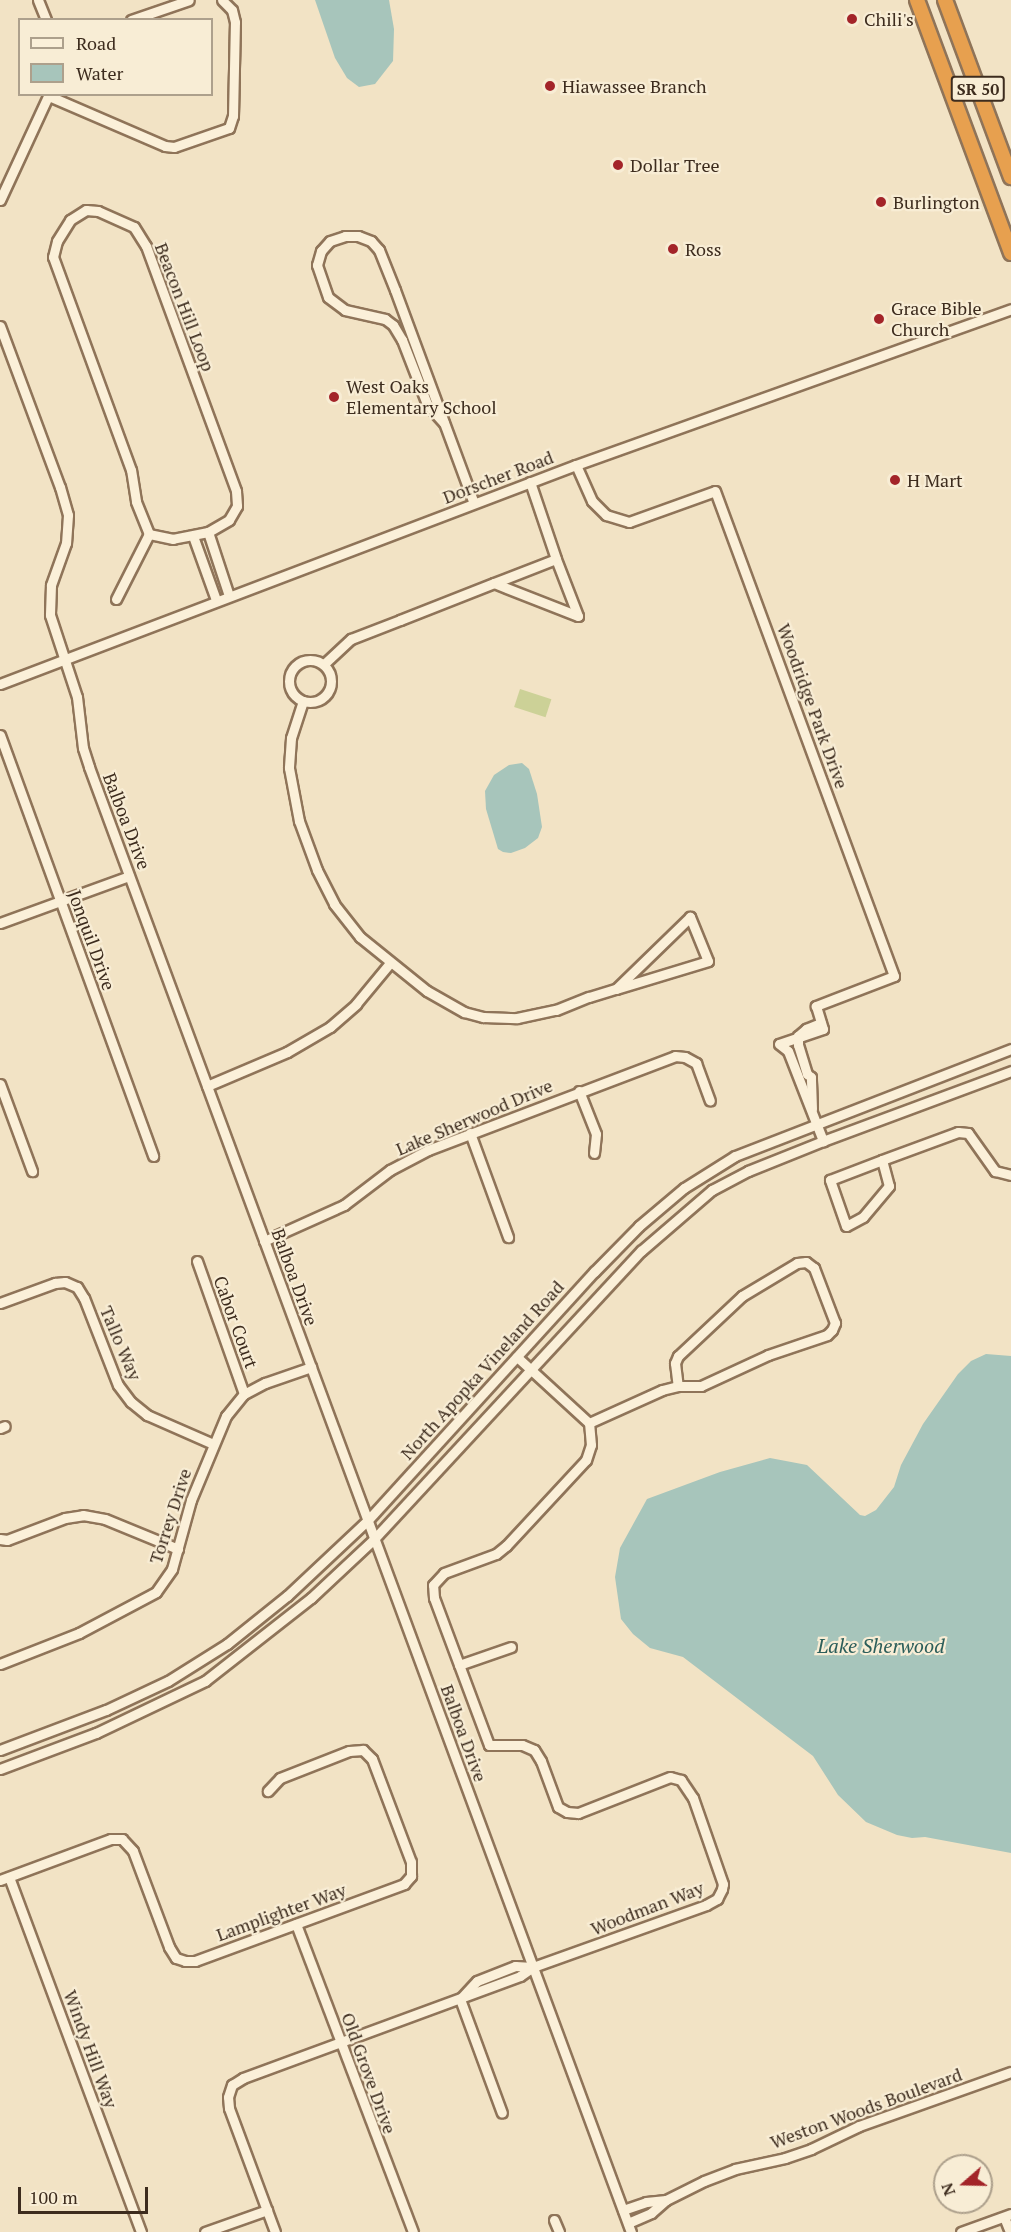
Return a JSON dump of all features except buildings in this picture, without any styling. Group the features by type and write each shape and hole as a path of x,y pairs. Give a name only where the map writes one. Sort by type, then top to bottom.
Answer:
{"highway":[{"name":"SR 50","path":"917,0 1011,253"},
{"name":"SR 50","path":"945,0 1011,177"}],"street":[{"path":"38,0 45,18"},
{"path":"138,18 189,0"},
{"path":"51,96 165,146 174,147 229,128 233,117 235,22 232,10 222,0"},
{"path":"0,200 49,96"},
{"name":"Beacon Hill Loop","path":"86,210 98,211 134,227 146,246 236,490 237,506 229,520 208,532 173,539 149,534 136,501 130,470 53,257 57,241 70,220 86,210"},
{"path":"444,423 427,404 402,340 393,325 384,319 345,310 327,297 317,265 321,251 330,242 345,236 358,236 371,241 379,250 444,423 474,503"},
{"name":"Dorscher Road","path":"0,684 530,482 1011,309"},
{"name":"Balboa Drive","path":"0,326 68,515 66,543 51,585 49,599 52,622 77,697 89,767 629,2227"},
{"name":"Woodridge Park Drive","path":"576,465 592,501 606,515 629,522 715,491 894,976 816,1006 822,1026 806,1029 798,1036 779,1044 788,1051 823,1141"},
{"path":"494,583 578,616 530,482"},
{"path":"208,532 229,596"},
{"path":"116,599 149,534"},
{"path":"193,536 216,600"},
{"path":"324,664 351,639 556,559"},
{"path":"304,660 318,660 324,664 332,678 328,692 318,701 303,701 292,692 291,671 304,660"},
{"path":"303,701 291,738 289,768 299,821 317,870 334,904 360,937 390,963 436,997 464,1012 483,1017 517,1018 556,1010 708,961 690,917 616,989"},
{"name":"Jonquil Drive","path":"0,735 153,1156"},
{"path":"0,923 129,876"},
{"path":"207,1086 288,1052 330,1027 356,1004 390,963"},
{"name":"Woodridge Park Drive","path":"798,1036 807,1074 811,1077 812,1110"},
{"name":"North Apopka Vineland Road","path":"0,1750 106,1710 168,1681 217,1650 287,1596 368,1520 631,1234 684,1188 735,1156 1011,1049"},
{"name":"Lake Sherwood Drive","path":"264,1241 344,1205 390,1170 428,1150 675,1056 685,1057 696,1064 710,1101"},
{"name":"North Apopka Vineland Road","path":"0,1769 96,1733 205,1681 319,1592 374,1539 641,1251 712,1190 748,1171 823,1141 1011,1071"},
{"path":"0,1084 32,1171"},
{"path":"579,1091 596,1134 594,1153"},
{"path":"882,1160 890,1186 863,1217 846,1226 830,1180 882,1160 958,1132 968,1133 994,1171 1011,1175"},
{"path":"470,1133 508,1237"},
{"name":"Cabor Court","path":"197,1261 244,1394"},
{"path":"589,1423 616,1413 644,1398 678,1386 701,1386 768,1355 827,1335 835,1323 814,1268 806,1262 797,1263 742,1296 678,1356 675,1363 678,1386"},
{"name":"Tallo Way","path":"0,1304 55,1284 65,1282 76,1287 84,1298 118,1385 131,1402 147,1415 213,1444"},
{"path":"511,1647 459,1665 434,1598 433,1585 444,1572 496,1554 506,1546 586,1460 591,1445 589,1423 531,1368 516,1357"},
{"name":"Torrey Drive","path":"0,1664 116,1616 156,1592 172,1569 191,1500 226,1416 244,1394 265,1383 311,1367"},
{"path":"0,1539 7,1540 65,1518 83,1515 105,1519 178,1549"},
{"name":"Woodman Way","path":"267,2210 230,2108 228,2097 232,2085 340,2042 460,1999 477,1981 515,1966 533,1967 706,1905 717,1899 723,1884 693,1798 681,1780 670,1777 578,1813 567,1812 558,1807 541,1761 534,1750 522,1745 489,1745 459,1665"},
{"name":"Lamplighter Way","path":"5,1878 111,1839 122,1839 134,1851 169,1947 176,1958 195,1961 404,1884 411,1876 411,1862 372,1759 363,1750 348,1751 280,1778 268,1791"},
{"name":"Windy Hill Way","path":"5,1878 141,2232"},
{"name":"Old Grove Drive","path":"297,1924 413,2232"},
{"path":"460,1999 502,2113"},
{"name":"Weston Woods Boulevard","path":"629,2227 666,2200 735,2169 803,2152 859,2126 1011,2072"},
{"name":"Weston Woods Boulevard","path":"623,2210 646,2202 666,2200"},
{"path":"205,2232 267,2210 275,2232"},
{"path":"962,2232 1008,2215 1010,2232"},
{"path":"554,2220 558,2232"}],"green space":[{"path":"520,689 551,699 546,717 514,707"}],"water":[{"path":"315,0 389,0 394,29 393,61 375,84 359,87 347,78 335,58"},
{"path":"522,763 529,769 537,794 542,827 538,838 525,848 511,853 503,852 498,849 486,809 485,791 494,775 509,765"},
{"name":"Lake Sherwood","path":"986,1354 1011,1356 1011,1853 925,1837 912,1838 897,1835 866,1822 838,1795 813,1756 683,1657 650,1648 633,1634 621,1619 615,1577 620,1548 647,1499 720,1472 770,1458 807,1465 860,1515 865,1516 876,1510 894,1487 901,1465 923,1424 958,1374 971,1361"}],"place":[{"name":"Chili's","path":"852,19"},
{"name":"Hiawassee Branch","path":"550,86"},
{"name":"Dollar Tree","path":"618,165"},
{"name":"Burlington","path":"881,202"},
{"name":"Ross","path":"673,249"},
{"name":"Grace Bible Church","path":"879,319"},
{"name":"West Oaks Elementary School","path":"334,397"},
{"name":"H Mart","path":"895,480"}]}
